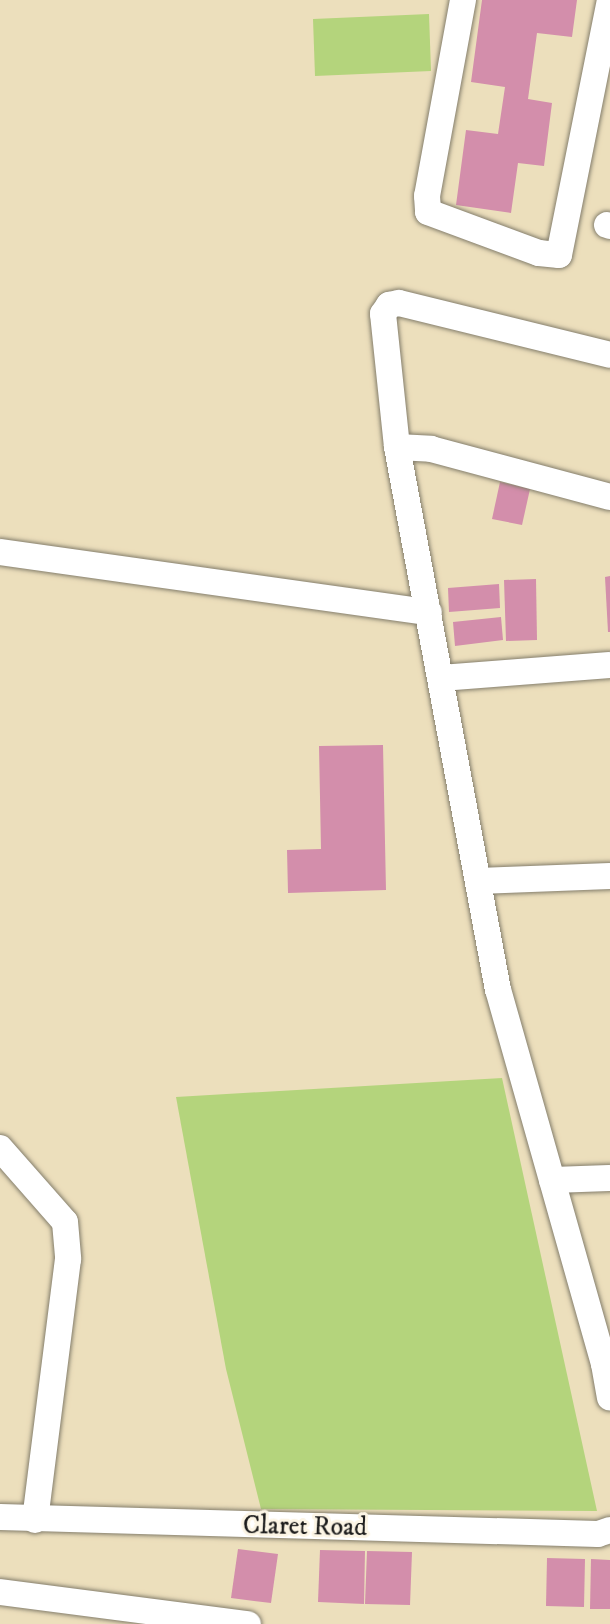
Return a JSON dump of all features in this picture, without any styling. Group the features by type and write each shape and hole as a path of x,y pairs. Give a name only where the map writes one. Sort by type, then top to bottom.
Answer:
{"street":[{"path":"463,0 427,196 428,212 539,254 559,255 610,0"},
{"path":"610,355 399,303 389,306 383,314 397,447 498,990 607,1362 610,1397"},
{"path":"397,447 431,449 610,497"},
{"path":"0,552 429,612"},
{"path":"441,678 610,665"},
{"path":"478,881 610,876"},
{"path":"0,1148 65,1222 68,1259 35,1520"},
{"path":"552,1180 610,1178"},
{"name":"Claret Road","path":"0,1517 584,1534 610,1530"},
{"path":"0,1592 248,1624"}],"green space":[{"path":"429,14 431,71 315,76 313,19"},
{"path":"502,1078 597,1511 261,1509 226,1369 176,1097"}],"building":[{"path":"482,0 577,0 572,37 537,33 528,99 552,103 544,166 518,163 511,213 456,205 466,130 498,134 505,87 471,82"},
{"path":"500,482 530,489 522,525 492,519"},
{"path":"610,576 610,632 608,632 605,577"},
{"path":"536,579 537,640 506,641 504,580"},
{"path":"499,584 500,608 449,612 448,588"},
{"path":"501,617 503,640 455,646 453,622"},
{"path":"383,745 386,890 288,893 287,850 321,849 319,746"},
{"path":"238,1549 278,1554 271,1603 231,1598"},
{"path":"320,1550 365,1551 364,1604 318,1602"},
{"path":"367,1551 412,1552 410,1605 365,1604"},
{"path":"547,1558 585,1559 584,1607 546,1606"},
{"path":"591,1559 610,1560 610,1609 590,1609"}]}
